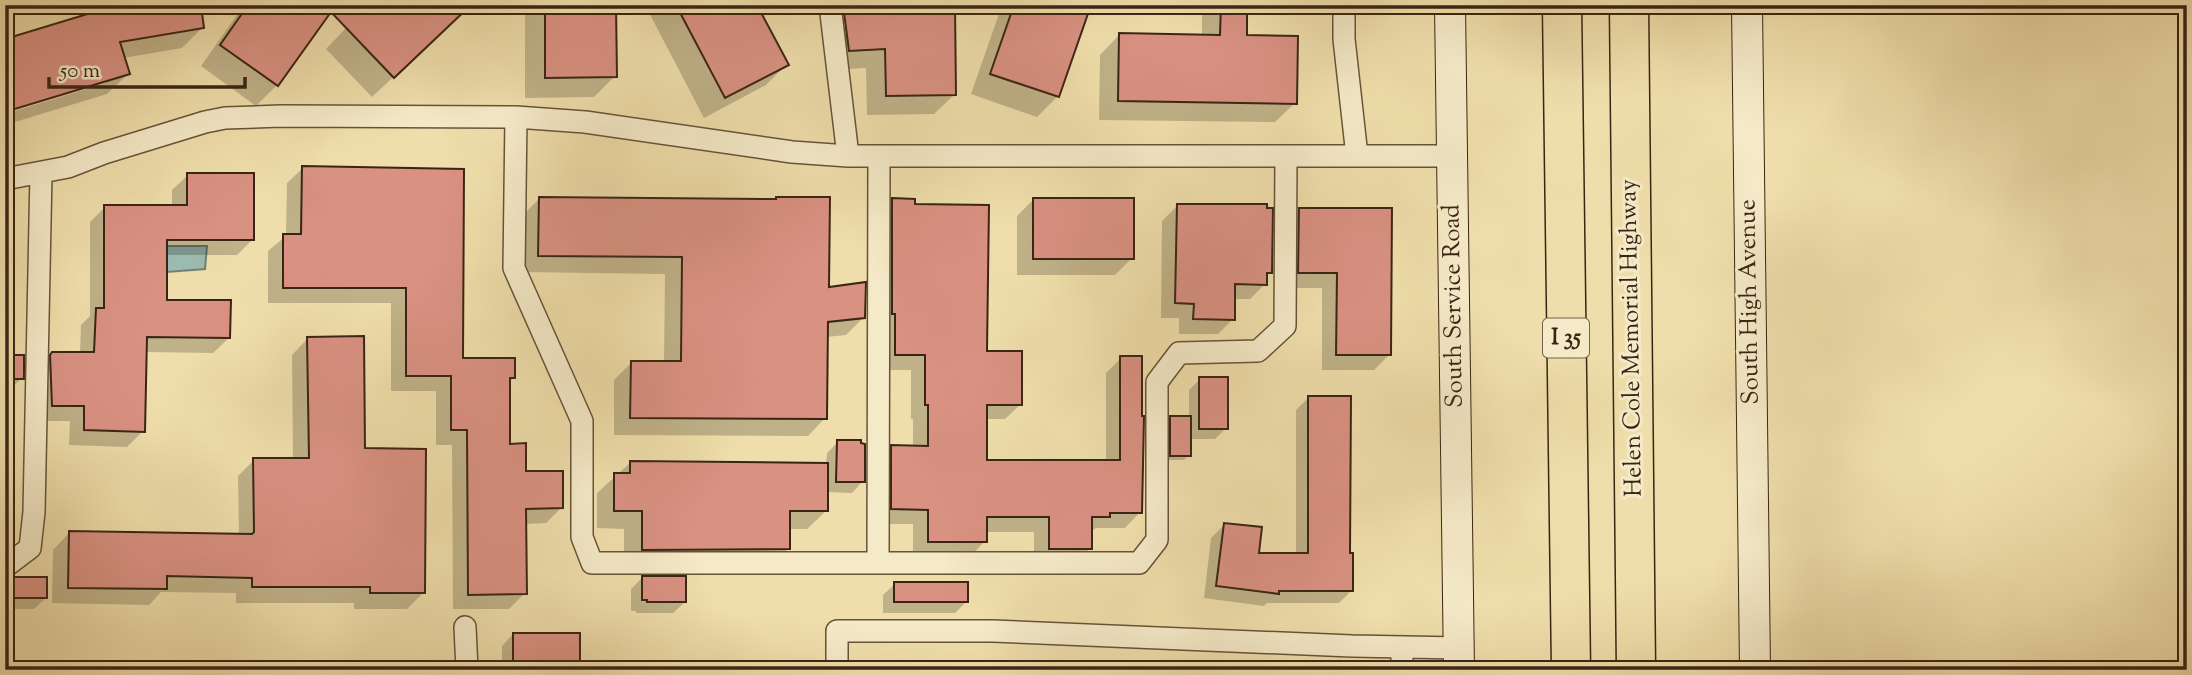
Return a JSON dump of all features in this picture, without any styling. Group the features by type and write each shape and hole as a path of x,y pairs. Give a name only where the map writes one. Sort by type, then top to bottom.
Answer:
{"highway":[{"name":"I 35","path":"1562,5 1571,670"},
{"name":"Helen Cole Memorial Highway","path":"1629,5 1636,670"}],"main road":[{"name":"South Service Road","path":"1450,5 1459,659"},
{"name":"South High Avenue","path":"1747,5 1755,670"}],"street":[{"path":"830,5 848,156"},
{"path":"1344,5 1344,39 1357,156"},
{"path":"5,178 68,167 171,132 225,118 334,115 516,117 585,122 792,152 848,156 1452,156"},
{"path":"516,117 514,268 582,421 582,537 592,564 1139,564 1157,540 1157,382 1179,353 1258,351 1285,326 1286,156"},
{"path":"878,564 879,156"},
{"path":"5,566 30,548 34,512 41,173"},
{"path":"466,628 467,670"},
{"path":"837,670 837,631 993,631 1402,647 1459,659"},
{"path":"1402,647 1402,670"}],"water":[{"path":"167,246 207,246 205,269 167,272"}],"building":[{"path":"117,5 201,5 204,28 120,42 130,74 5,112 5,39"},
{"path":"248,5 471,5 394,78 331,12 278,86 220,45"},
{"path":"545,5 616,5 617,77 545,78"},
{"path":"676,5 757,5 789,65 725,98"},
{"path":"843,5 955,5 956,95 886,96 885,49 849,51"},
{"path":"1014,5 1091,5 1059,97 990,74"},
{"path":"1221,5 1247,5 1247,35 1298,36 1297,104 1118,101 1119,33 1220,35"},
{"path":"302,166 464,169 463,358 515,358 515,378 510,378 510,444 526,443 526,471 563,471 563,508 526,509 527,594 468,595 467,430 451,430 451,376 406,376 406,288 283,288 283,234 301,234"},
{"path":"187,173 254,173 254,240 167,240 167,300 231,300 230,338 147,337 145,432 84,430 84,406 52,406 50,355 52,352 94,352 96,308 104,308 104,205 187,205"},
{"path":"539,197 830,197 829,287 866,282 865,318 828,322 827,419 630,418 631,361 681,361 682,257 538,256"},
{"path":"892,198 915,199 915,204 989,205 987,351 1022,351 1022,405 987,405 987,460 1120,460 1120,356 1142,356 1142,513 1110,513 1110,517 1092,517 1092,549 1049,549 1049,517 987,517 987,542 928,542 928,510 891,509 891,445 928,446 925,355 895,355 895,314 892,314"},
{"path":"1033,198 1134,198 1134,259 1033,259"},
{"path":"1177,204 1267,204 1267,208 1273,208 1272,273 1267,273 1267,285 1235,284 1235,320 1193,319 1194,304 1175,303"},
{"path":"1299,208 1392,208 1391,355 1336,355 1337,273 1298,273"},
{"path":"364,336 365,448 426,449 425,593 370,593 370,587 252,587 252,578 167,576 167,589 68,588 69,531 252,534 253,458 309,458 307,337"},
{"path":"5,355 24,355 24,379 5,379"},
{"path":"1199,377 1228,377 1228,429 1199,429"},
{"path":"1308,396 1351,396 1350,553 1353,553 1353,591 1279,591 1279,594 1216,586 1224,523 1262,527 1259,553 1308,553"},
{"path":"1170,416 1191,416 1191,456 1170,456"},
{"path":"837,440 861,440 861,443 865,444 865,482 836,482"},
{"path":"630,461 828,463 828,511 790,511 790,549 642,550 642,511 614,511 614,473 630,473"},
{"path":"642,576 686,576 686,602 642,600"},
{"path":"14,577 47,577 47,598 5,598 5,580"},
{"path":"894,582 968,582 968,602 894,602"},
{"path":"513,633 580,633 580,666 513,666"}]}
